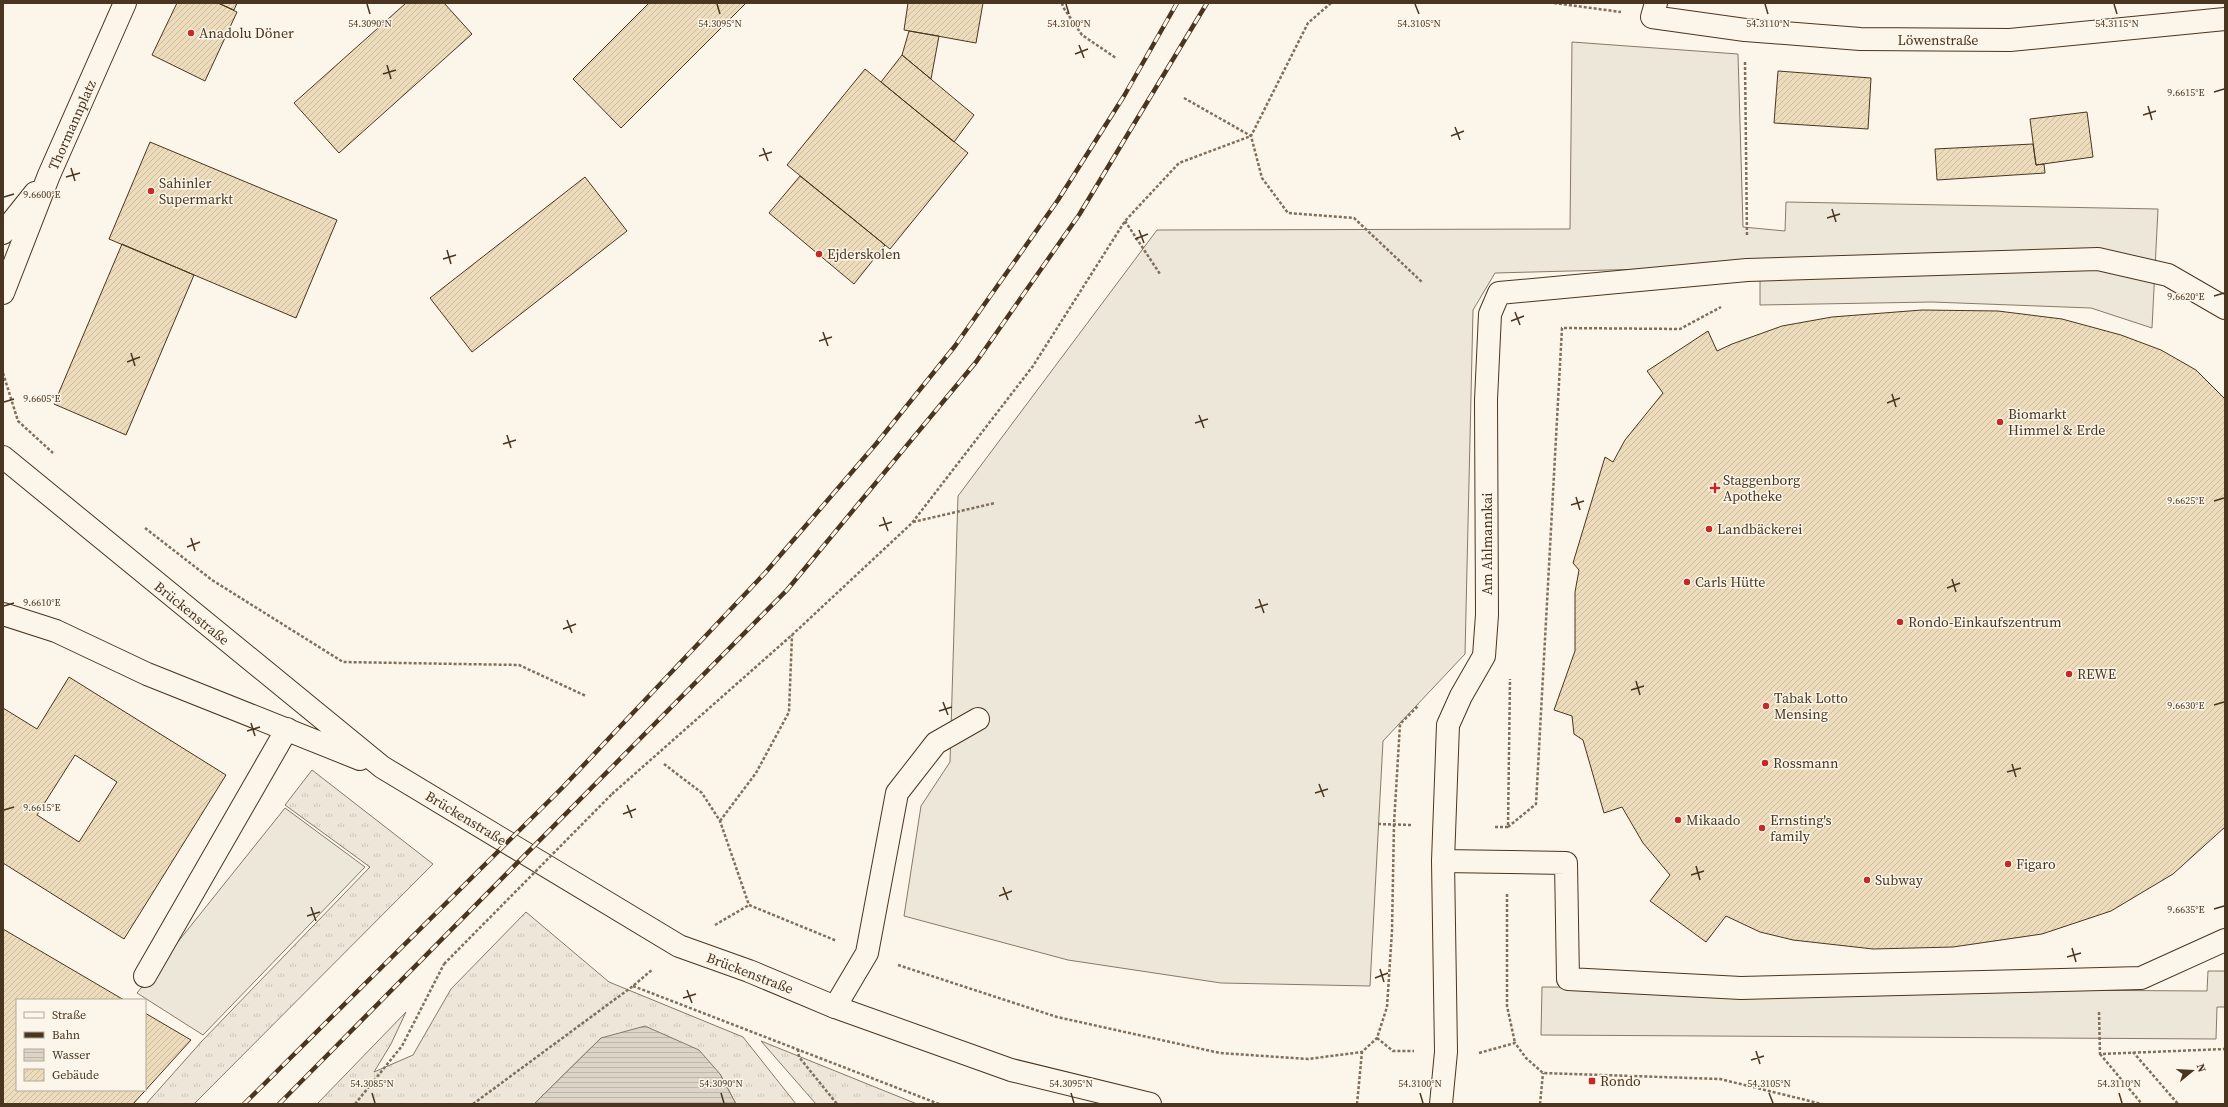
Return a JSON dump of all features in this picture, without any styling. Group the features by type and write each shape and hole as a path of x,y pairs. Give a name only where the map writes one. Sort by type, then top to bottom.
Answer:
{"main road":[{"name":"Thormannplatz","path":"3,293 50,175 125,3"},
{"name":"Löwenstraße","path":"1654,10 1745,30 1860,39 2010,40 2225,19"},
{"path":"3,233 50,175"},
{"path":"1747,270 2098,259 2168,275 2225,308"},
{"name":"Am Ahlmannkai","path":"1441,1104 1446,1052 1443,861 1448,725 1461,696 1484,656 1487,615 1486,400 1490,314 1499,292 1747,270"},
{"name":"Brückenstraße","path":"3,458 382,767 679,946 749,971 836,1007 1011,1070 1150,1104"},
{"name":"Brückenstraße","path":"3,614 56,631 147,674 382,767"},
{"path":"3,627 56,631"},
{"path":"836,1007 867,952 897,793 936,743 978,719"},
{"path":"145,976 287,729"},
{"path":"1443,861 1566,863 1568,978 1741,988 2141,978 2225,940"}],"path":[{"path":"1062,3 1082,35 1116,58"},
{"path":"1331,3 1308,23 1252,136 1262,178 1288,213 1354,218 1423,283"},
{"path":"1554,3 1654,10"},
{"path":"1745,30 1747,270"},
{"path":"1184,98 1252,136"},
{"path":"354,1104 402,1046 444,964 612,794 792,635 912,522 1033,366 1125,221 1179,163 1252,136"},
{"path":"1125,221 1160,274"},
{"path":"1508,827 1536,804 1562,328 1680,329 1722,306"},
{"path":"3,373 18,421 57,457"},
{"path":"912,522 995,503"},
{"path":"142,526 212,580 343,662 519,665 586,696"},
{"path":"720,821 756,773 789,712 792,635"},
{"path":"1510,672 1507,863 1507,1006 1515,1043 1526,1058 1543,1073 1720,1079 1822,1104"},
{"path":"664,764 702,793 720,821 749,906 892,963 1057,1017 1220,1053 1308,1059 1362,1052 1378,1038 1387,1007 1392,931 1394,824 1400,724"},
{"path":"2099,978 2100,1054 2142,1104"},
{"path":"472,1104 633,986 939,1104"},
{"path":"1378,1038 1393,1050 1482,1054 1515,1043"},
{"path":"798,1049 799,1057 837,1104"},
{"path":"2100,1054 2225,1049"},
{"path":"1357,1104 1362,1052"},
{"path":"2133,1052 2178,1104"},
{"path":"1540,1104 1543,1073"}],"green space":[{"path":"312,770 433,864 194,1104 146,1104 202,1041 370,867 285,805"},
{"path":"526,912 609,982 743,1037 796,1104 736,1104 720,1074 601,1038 534,1104 317,1104 406,1012 391,1044 374,1072 413,1055 451,989"},
{"path":"761,1041 917,1104 816,1104"}],"shaded area":[{"path":"1572,42 1738,54 1743,227 1785,231 1786,202 2158,209 2152,328 2091,308 1932,302 1760,305 1760,266 1495,273 1473,310 1465,654 1383,741 1370,986 1221,983 1068,960 904,916 921,806 950,762 958,496 1157,230 1570,229"},
{"path":"285,808 365,867 203,1035 137,993"},
{"path":"2208,971 2225,971 2225,1007 2217,1007 2216,1039 1541,1035 1542,987 2207,991"}],"water":[{"path":"645,1026 699,1050 720,1074 736,1104 534,1104 601,1038"}],"building":[{"path":"177,3 218,3 237,12 205,81 152,55"},
{"path":"218,3 237,3 234,10"},
{"path":"406,3 444,3 472,34 339,153 294,103"},
{"path":"649,3 746,3 621,128 573,79"},
{"path":"908,3 983,3 976,43 904,30"},
{"path":"909,31 939,36 931,79 902,55"},
{"path":"902,55 974,115 954,142 881,82"},
{"path":"865,69 968,153 890,249 787,165"},
{"path":"1778,71 1871,78 1868,129 1774,123"},
{"path":"2087,112 2093,157 2036,165 2030,119"},
{"path":"150,142 337,220 296,318 109,239"},
{"path":"2033,144 2036,165 2044,164 2045,173 1937,180 1935,149"},
{"path":"800,176 885,245 854,284 769,213"},
{"path":"585,177 627,231 472,352 430,298"},
{"path":"122,244 194,275 126,435 54,404"},
{"name":"Rondo-Einkaufszentrum","path":"1922,310 1998,311 2062,319 2121,335 2161,350 2196,370 2225,399 2225,827 2173,874 2111,911 2042,934 1953,947 1873,949 1793,940 1760,932 1726,916 1706,942 1650,901 1670,875 1643,843 1622,807 1604,813 1583,740 1574,734 1572,716 1554,710 1575,651 1575,592 1579,570 1573,563 1605,457 1613,462 1625,440 1663,393 1647,371 1708,331 1717,351 1782,326 1832,317"},
{"path":"69,677 226,775 124,939 3,863 3,708 37,729","holes":["75,755 117,782 79,842 37,815"]},
{"path":"3,929 122,999 16,999 16,1091 145,1091 133,1104 3,1104"},
{"path":"146,1014 191,1040 146,1090"}],"railway":[{"path":"244,1104 563,787 765,573 876,444 955,346 1058,200 1124,96 1177,3"},
{"path":"279,1104 787,590 976,362 1079,215 1207,3"}],"place":[{"name":"Anadolu Döner","path":"191,33"},
{"name":"Sahinler Supermarkt","path":"151,191"},
{"name":"Ejderskolen","path":"819,254"},
{"name":"Biomarkt Himmel & Erde","path":"2000,422"},
{"name":"Staggenborg Apotheke","path":"1715,488"},
{"name":"Landbäckerei","path":"1709,529"},
{"name":"Carls Hütte","path":"1687,582"},
{"name":"Rondo-Einkaufszentrum","path":"1900,622"},
{"name":"REWE","path":"2069,674"},
{"name":"Tabak Lotto Mensing","path":"1766,706"},
{"name":"Rossmann","path":"1765,763"},
{"name":"Mikaado","path":"1678,820"},
{"name":"Ernsting's family","path":"1762,828"},
{"name":"Figaro","path":"2008,864"},
{"name":"Subway","path":"1867,880"},
{"name":"Rondo","path":"1592,1081"}]}
